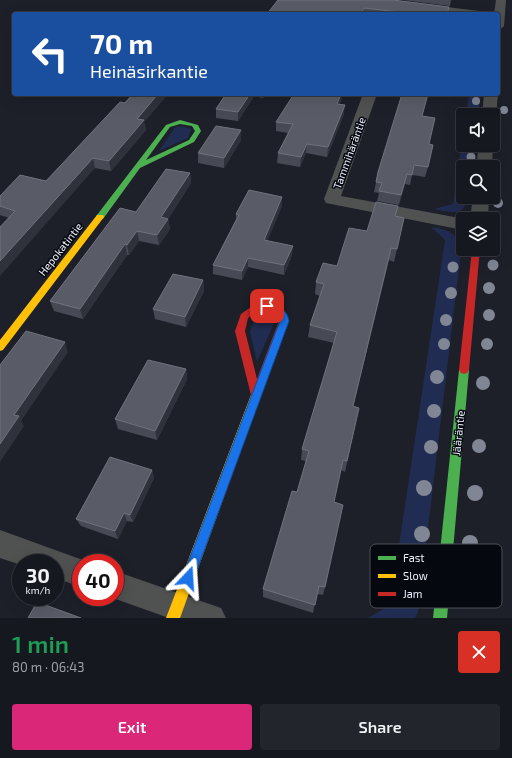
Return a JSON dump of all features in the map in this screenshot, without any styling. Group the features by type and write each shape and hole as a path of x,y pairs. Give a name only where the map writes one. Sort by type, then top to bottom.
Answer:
{"street":[{"path":"499,12 501,0"},
{"path":"411,6 462,12"},
{"name":"Tammihäräntie","path":"369,96 332,199 456,223"},
{"path":"490,108 491,96"},
{"name":"Hepokatintie","path":"0,347 168,126 180,122 195,125 198,131 192,140 139,166"},
{"name":"Jääräntie","path":"447,544 475,256"},
{"path":"175,612 284,321 283,316 275,308 258,305 244,316 240,331 256,394"},
{"path":"0,544 28,554"},
{"path":"124,589 175,612 211,618"},
{"name":"Jääräntie","path":"440,618 441,608"}],"shaded area":[{"path":"469,96 481,96 479,108 467,108"},
{"path":"181,126 191,129 188,138 159,151 175,127"},
{"path":"460,152 473,152 472,160 459,160"},
{"path":"456,183 456,204 466,204 464,208 456,212 434,209 453,204"},
{"path":"431,227 448,231 455,236 456,256 460,256 426,544 399,544 445,240"},
{"path":"268,313 275,321 257,362 250,332 256,314"},
{"path":"385,608 418,608 415,618 368,618"}],"building":[{"path":"278,0 393,0 449,7 448,12 400,12 364,8 362,12 269,12"},
{"path":"131,96 156,96 137,119 144,120 109,161 93,158 0,261 0,227 15,211 0,206 0,196 20,175 46,181 120,102 125,103"},
{"path":"225,96 249,96 238,112 216,109"},
{"path":"293,96 340,96 337,104 345,105 328,147 307,144 301,157 278,153 293,124 276,122"},
{"path":"401,96 427,96 422,116 435,118 429,144 433,145 428,167 414,165 412,175 407,174 401,195 379,191 382,183 376,182"},
{"path":"216,126 241,130 224,158 198,153"},
{"path":"166,169 190,173 161,217 168,219 157,235 137,231 127,245 125,244 80,309 50,301 120,208 136,212"},
{"path":"249,190 282,197 264,240 293,246 284,265 248,258 242,271 213,265 239,215 236,214"},
{"path":"376,202 398,206 395,216 404,218 397,249 391,248 353,406 359,408 347,461 343,460 334,502 343,505 325,587 319,586 315,605 263,589 292,491 297,492 309,451 302,449 337,332 310,325 324,284 316,282 323,263 337,266 349,228 367,231"},
{"path":"173,274 203,280 185,317 153,309"},
{"path":"26,331 65,342 14,415 19,416 0,444 0,365"},
{"path":"148,360 186,369 155,431 115,419"},
{"path":"110,457 152,470 130,515 124,513 115,531 76,519"},
{"path":"35,606 48,606 81,618 28,618"}],"traffic: fast":[{"path":"100,217 168,126 180,122 195,125 198,131 192,141 139,166"},
{"path":"447,544 464,370"},
{"path":"440,618 441,608"}],"traffic: slow":[{"path":"0,347 100,217"},
{"path":"173,618 259,387"}],"traffic: jam":[{"path":"464,370 475,256"},
{"path":"256,395 240,331 244,316 258,305 278,311 284,321 259,387"}],"route":[{"path":"188,578 284,321 283,316 275,308 267,306"}]}
